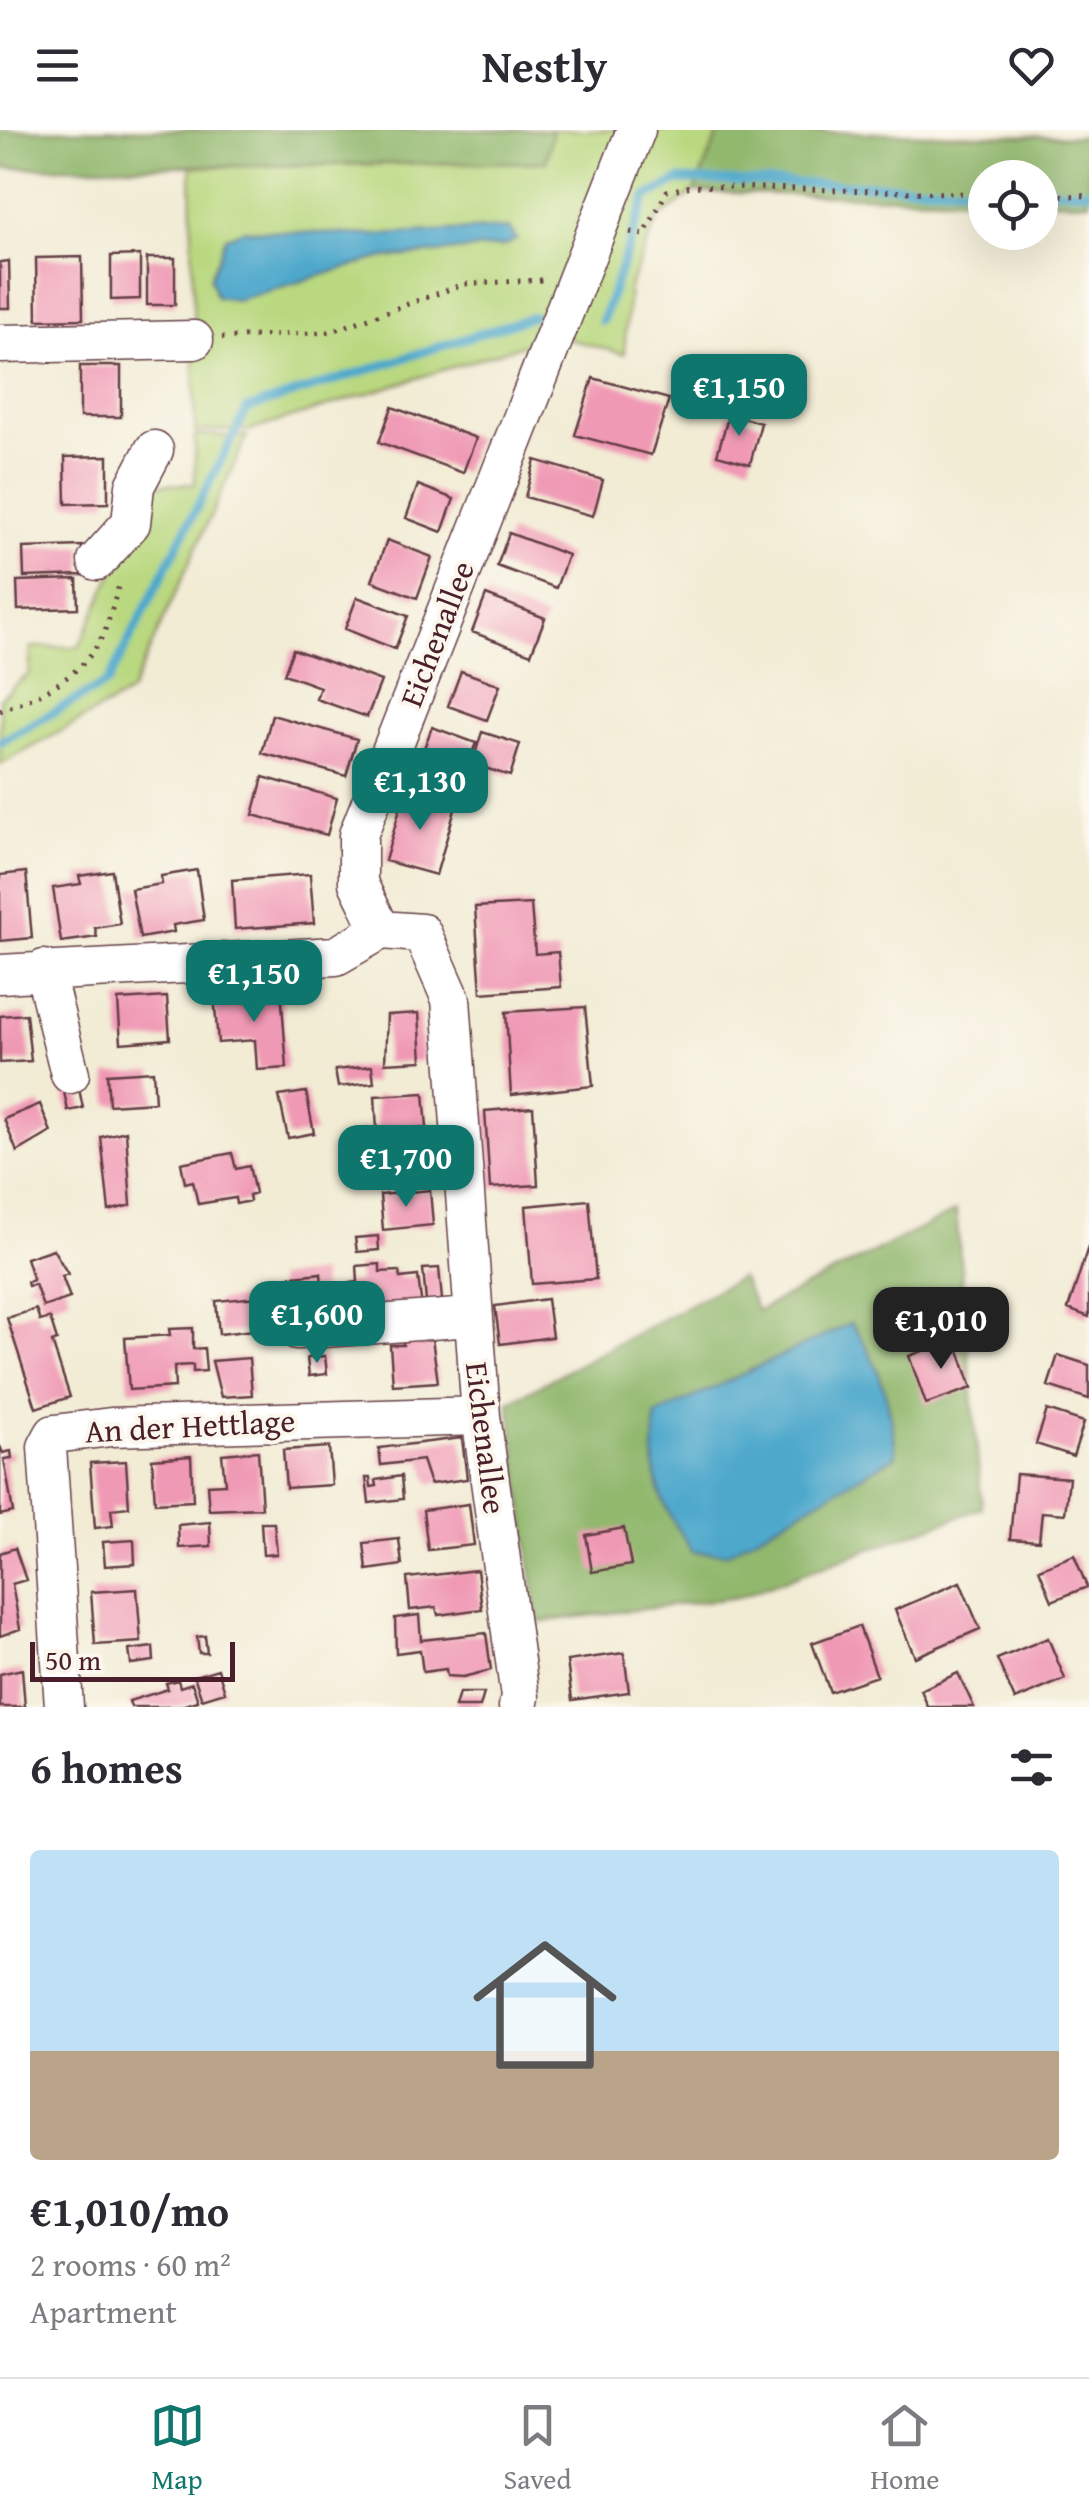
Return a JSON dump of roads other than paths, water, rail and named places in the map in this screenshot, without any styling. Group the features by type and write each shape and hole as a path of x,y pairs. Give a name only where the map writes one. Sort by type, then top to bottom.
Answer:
{"street":[{"name":"Eichenallee","path":"518,1707 520,1697 481,1416 452,999 422,933 382,930 358,883 358,834 636,130"},
{"path":"0,344 194,340"},
{"path":"109,569 131,523 135,486 154,450"},
{"path":"0,974 336,956 382,930"},
{"path":"44,969 70,1074"},
{"path":"297,1330 472,1316"},
{"name":"An der Hettlage","path":"64,1707 46,1447 54,1434 111,1427 481,1416"}],"water":[{"path":"509,228 517,239 504,246 377,259 237,300 216,297 210,278 226,237 244,230 375,235"},
{"path":"851,1323 883,1386 896,1456 727,1553 693,1552 658,1487 654,1456 656,1415"}],"waterway":[{"path":"602,321 646,197 680,180 968,188"},
{"path":"1058,190 1089,191"},
{"path":"0,742 108,682 247,409 534,316"}]}
